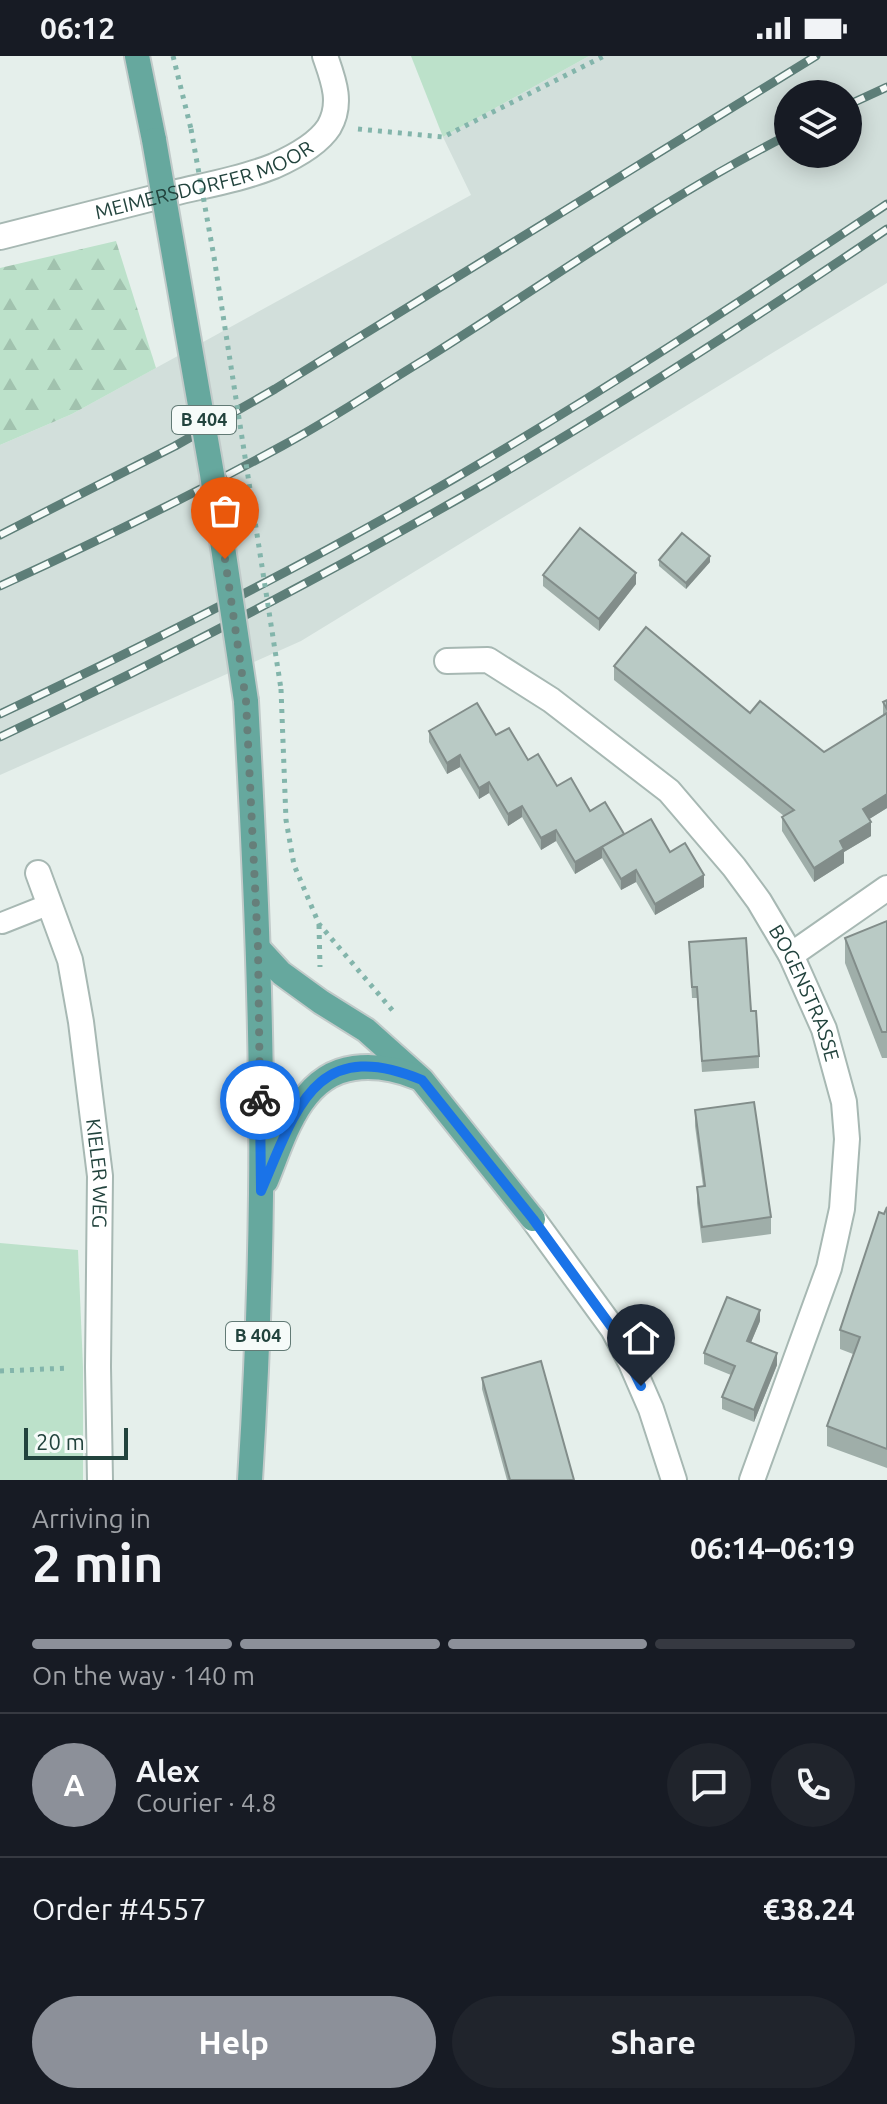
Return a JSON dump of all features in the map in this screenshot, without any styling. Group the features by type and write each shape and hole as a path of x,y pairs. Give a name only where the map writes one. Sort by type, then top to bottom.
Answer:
{"main road":[{"name":"B 404","path":"137,56 212,474 246,701 258,948 261,1191 250,1480"},
{"path":"258,948 281,973 366,1030 422,1080 533,1219"},
{"path":"261,1191 291,1121 318,1082 340,1070 361,1067 397,1069 422,1080"}],"street":[{"name":"MEIMERSDORFER MOOR","path":"0,237 234,178 274,165 307,147 329,126 337,107 336,91 325,56"},
{"name":"BOGENSTRASSE","path":"447,661 488,660 551,700 669,791 759,901 791,955 824,1029 844,1102 846,1174 840,1223 829,1268 752,1480"},
{"name":"KIELER WEG","path":"38,873 70,960 100,1176 100,1480"},
{"path":"791,955 887,888"},
{"path":"533,1219 613,1329 651,1409 674,1480"}],"lane":[{"path":"2,923 50,904"}],"path":[{"path":"173,56 191,129 214,257 281,689 286,820 294,865 319,924 401,1020"},
{"path":"329,126 443,137 604,56"},
{"path":"0,1371 98,1367"}],"shaded area":[{"path":"589,56 887,56 887,283 301,641 0,775 0,445 72,414 471,195 443,137"}],"green space":[{"path":"411,56 589,56 443,137"},
{"path":"116,241 156,368 72,414 0,445 0,268"},
{"path":"0,1243 78,1250 83,1367 83,1480 0,1480"}],"building":[{"path":"580,528 636,573 599,619 543,575"},
{"path":"682,533 710,556 686,583 659,560"},
{"path":"646,627 750,713 760,701 824,752 887,713 887,794 863,809 871,822 840,841 844,849 814,868 782,817 794,810 614,666"},
{"path":"477,703 496,735 509,728 528,760 538,754 557,786 571,778 590,811 605,802 624,834 575,862 556,830 541,838 522,806 508,814 489,782 479,788 460,755 447,763 429,731"},
{"path":"651,819 670,852 685,843 704,875 655,904 636,870 621,879 602,847"},
{"path":"887,921 887,1032 882,1032 845,938"},
{"path":"746,938 751,1011 756,1011 759,1056 702,1061 697,987 692,987 689,942"},
{"path":"754,1102 771,1217 702,1227 697,1187 705,1186 695,1110"},
{"path":"887,1207 887,1449 827,1426 860,1337 840,1330 879,1212 884,1214"},
{"path":"727,1297 760,1310 747,1341 777,1353 754,1410 722,1397 735,1366 704,1353"},
{"path":"541,1361 574,1480 510,1480 482,1378"}],"railway":[{"path":"0,535 175,446 275,389 816,56"},
{"path":"862,99 887,87"},
{"path":"0,586 178,501 301,436 695,186 774,142"},
{"path":"0,714 231,600 457,477 674,344 887,204"},
{"path":"0,737 236,620 467,494 680,365 887,229"}],"way so far":[{"path":"225,559 246,701 258,948 260,1100"}],"route":[{"path":"260,1100 261,1191 291,1121 318,1082 340,1070 361,1067 397,1069 422,1080 533,1219 613,1329 641,1386"}]}
